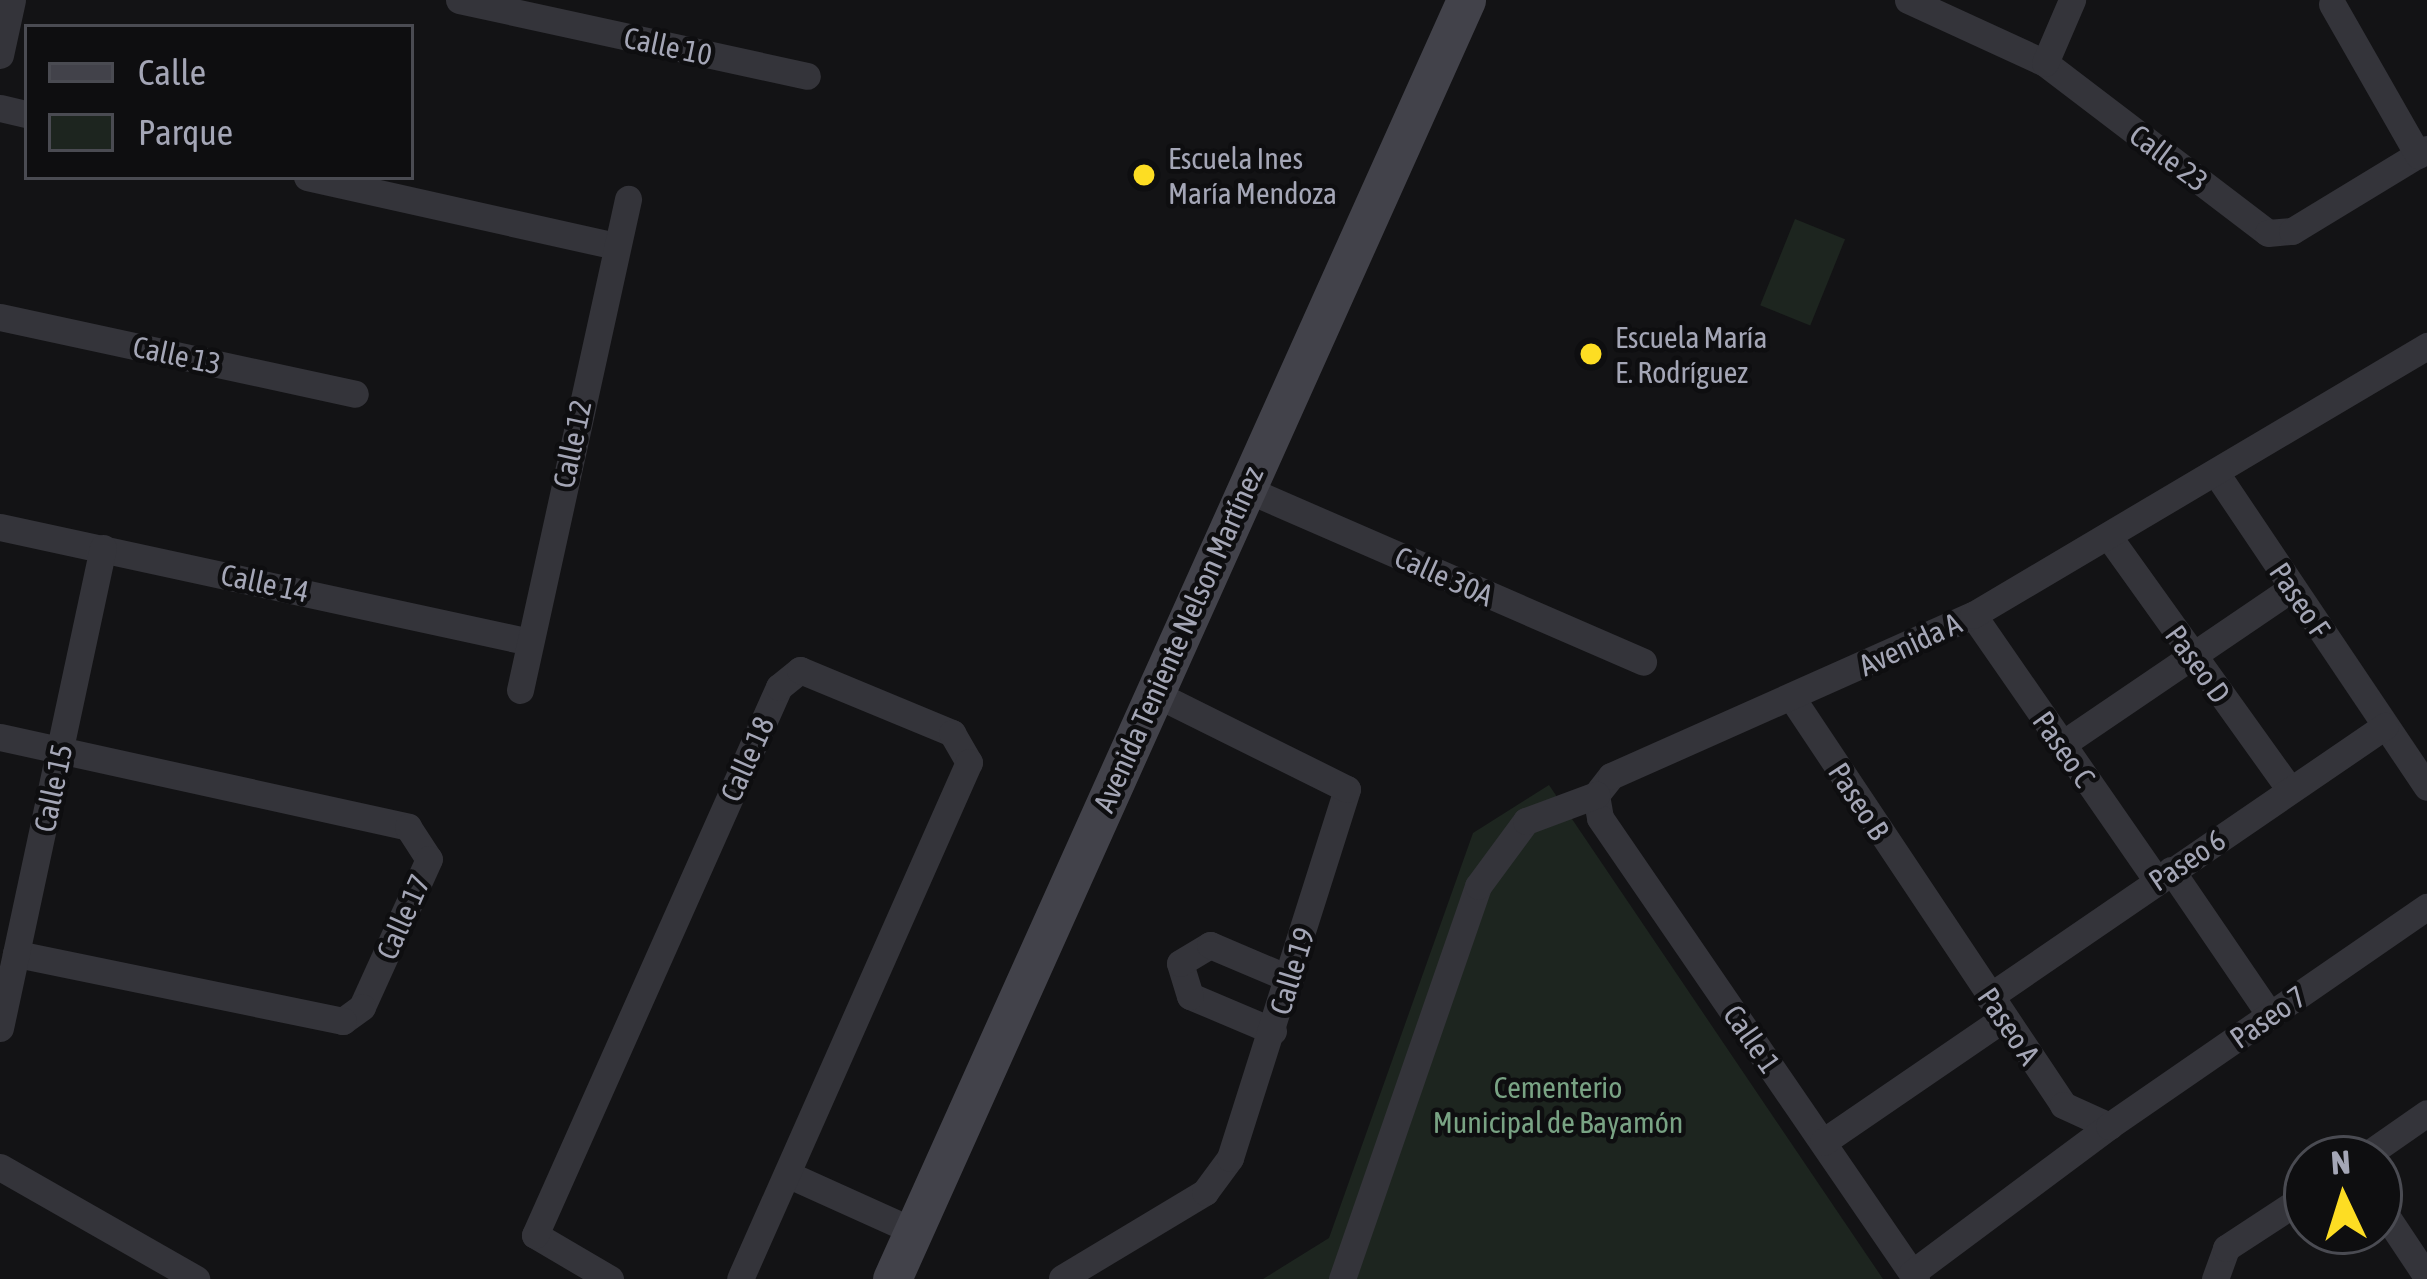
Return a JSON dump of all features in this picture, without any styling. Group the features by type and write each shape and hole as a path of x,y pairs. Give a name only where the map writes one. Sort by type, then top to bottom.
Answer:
{"street":[{"path":"0,55 12,0"},
{"name":"Calle 10","path":"459,0 806,76"},
{"name":"Avenida Teniente Nelson Martínez","path":"892,1279 1466,0"},
{"name":"Calle 23","path":"1908,0 2044,63 2268,233 2292,231 2422,152"},
{"path":"2044,63 2072,0"},
{"path":"2332,4 2422,152"},
{"path":"320,180 615,246"},
{"name":"Calle 12","path":"520,690 628,199"},
{"name":"Calle 13","path":"0,317 355,394"},
{"name":"Avenida A","path":"1342,1279 1478,886 1526,821 1596,796 1612,776 1972,615 2427,346"},
{"name":"Paseo F","path":"2216,473 2427,787"},
{"name":"Calle 30A","path":"1246,489 1642,662"},
{"name":"Calle 14","path":"0,526 530,642"},
{"name":"Paseo D","path":"2109,537 2290,790"},
{"name":"Calle 15","path":"0,1028 103,548"},
{"path":"2060,745 2292,588"},
{"name":"Paseo C","path":"1972,615 2060,745 2270,1015"},
{"name":"Calle 18","path":"610,1279 535,1235 779,687 800,670 952,733 969,762 740,1279"},
{"name":"Calle 19","path":"1063,1277 1205,1192 1230,1158 1347,789 1154,693"},
{"name":"Paseo B","path":"1792,698 1926,904"},
{"name":"Paseo 6","path":"1822,1142 2164,876 2385,726"},
{"path":"0,737 62,751"},
{"name":"Calle 17","path":"16,954 343,1021 362,1007 429,859 408,827 62,751"},
{"name":"Calle 1","path":"1596,796 1600,818 1914,1276"},
{"name":"Paseo A","path":"1926,904 2063,1106 2109,1126"},
{"name":"Paseo 7","path":"1914,1276 2109,1126 2427,908"},
{"path":"1274,1031 1190,996 1180,963 1210,945 1290,979"},
{"path":"2395,1135 2427,1113"},
{"path":"0,1167 196,1279"},
{"path":"787,1174 913,1231"},
{"path":"2215,1279 2226,1248 2283,1211"},
{"path":"2403,1241 2427,1277"}],"green space":[{"path":"1795,219 1845,239 1810,325 1760,305"},
{"name":"Cementerio Municipal de Bayamón","path":"1549,785 1883,1279 1263,1279 1329,1238 1473,833"}],"place":[{"name":"Escuela Ines María Mendoza","path":"1144,175"},
{"name":"Escuela María E. Rodríguez","path":"1591,354"}]}
